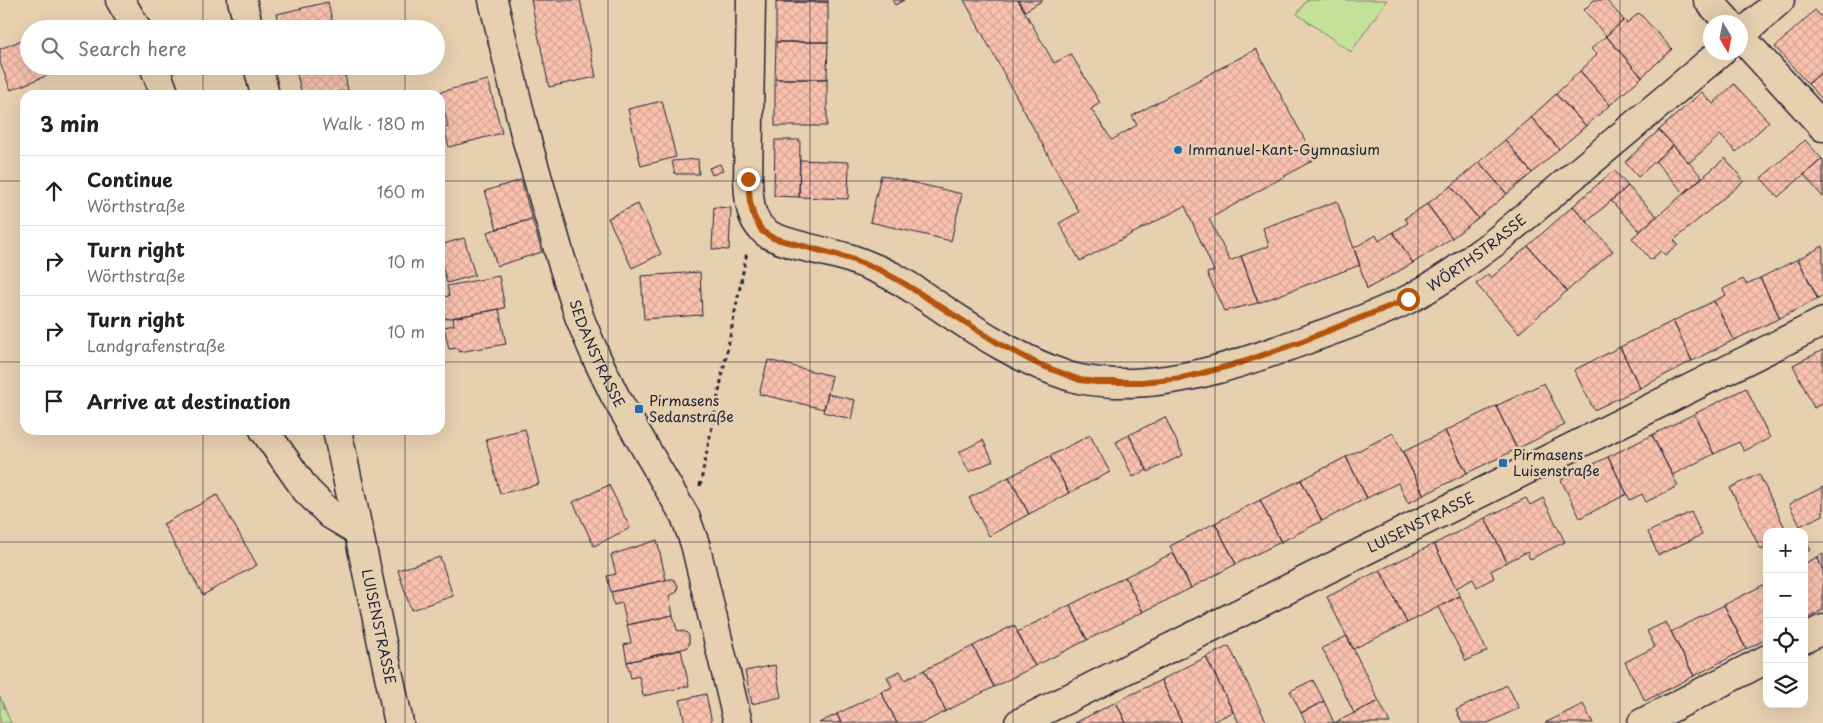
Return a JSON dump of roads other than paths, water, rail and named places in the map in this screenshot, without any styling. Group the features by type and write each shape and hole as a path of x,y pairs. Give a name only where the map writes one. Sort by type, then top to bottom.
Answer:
{"street":[{"path":"120,0 132,20"},
{"path":"242,0 247,20"},
{"name":"SEDANSTRASSE","path":"493,0 525,134 580,319 615,396 685,516 695,544 738,723"},
{"name":"WÖRTHSTRASSE","path":"750,0 748,179 750,202 754,217 762,231 773,238 848,258 880,270 998,343 1065,376 1080,380 1122,383 1182,378 1243,362 1318,336 1408,299 1432,286 1495,242 1712,60"},
{"path":"1708,0 1722,15"},
{"path":"1748,30 1780,0"},
{"path":"1748,44 1823,127"},
{"path":"157,75 163,90"},
{"path":"260,75 264,90"},
{"name":"LUISENSTRASSE","path":"1018,723 1823,322"},
{"path":"268,435 306,490 331,515 358,531"},
{"name":"LUISENSTRASSE","path":"338,435 399,723"},
{"path":"1808,637 1823,629"},
{"path":"1642,723 1763,660"}],"place":[{"name":"Immanuel-Kant-Gymnasium","path":"1178,150"},
{"name":"Pirmasens Sedanstraße","path":"639,409"},
{"name":"Pirmasens Luisenstraße","path":"1503,463"}]}
